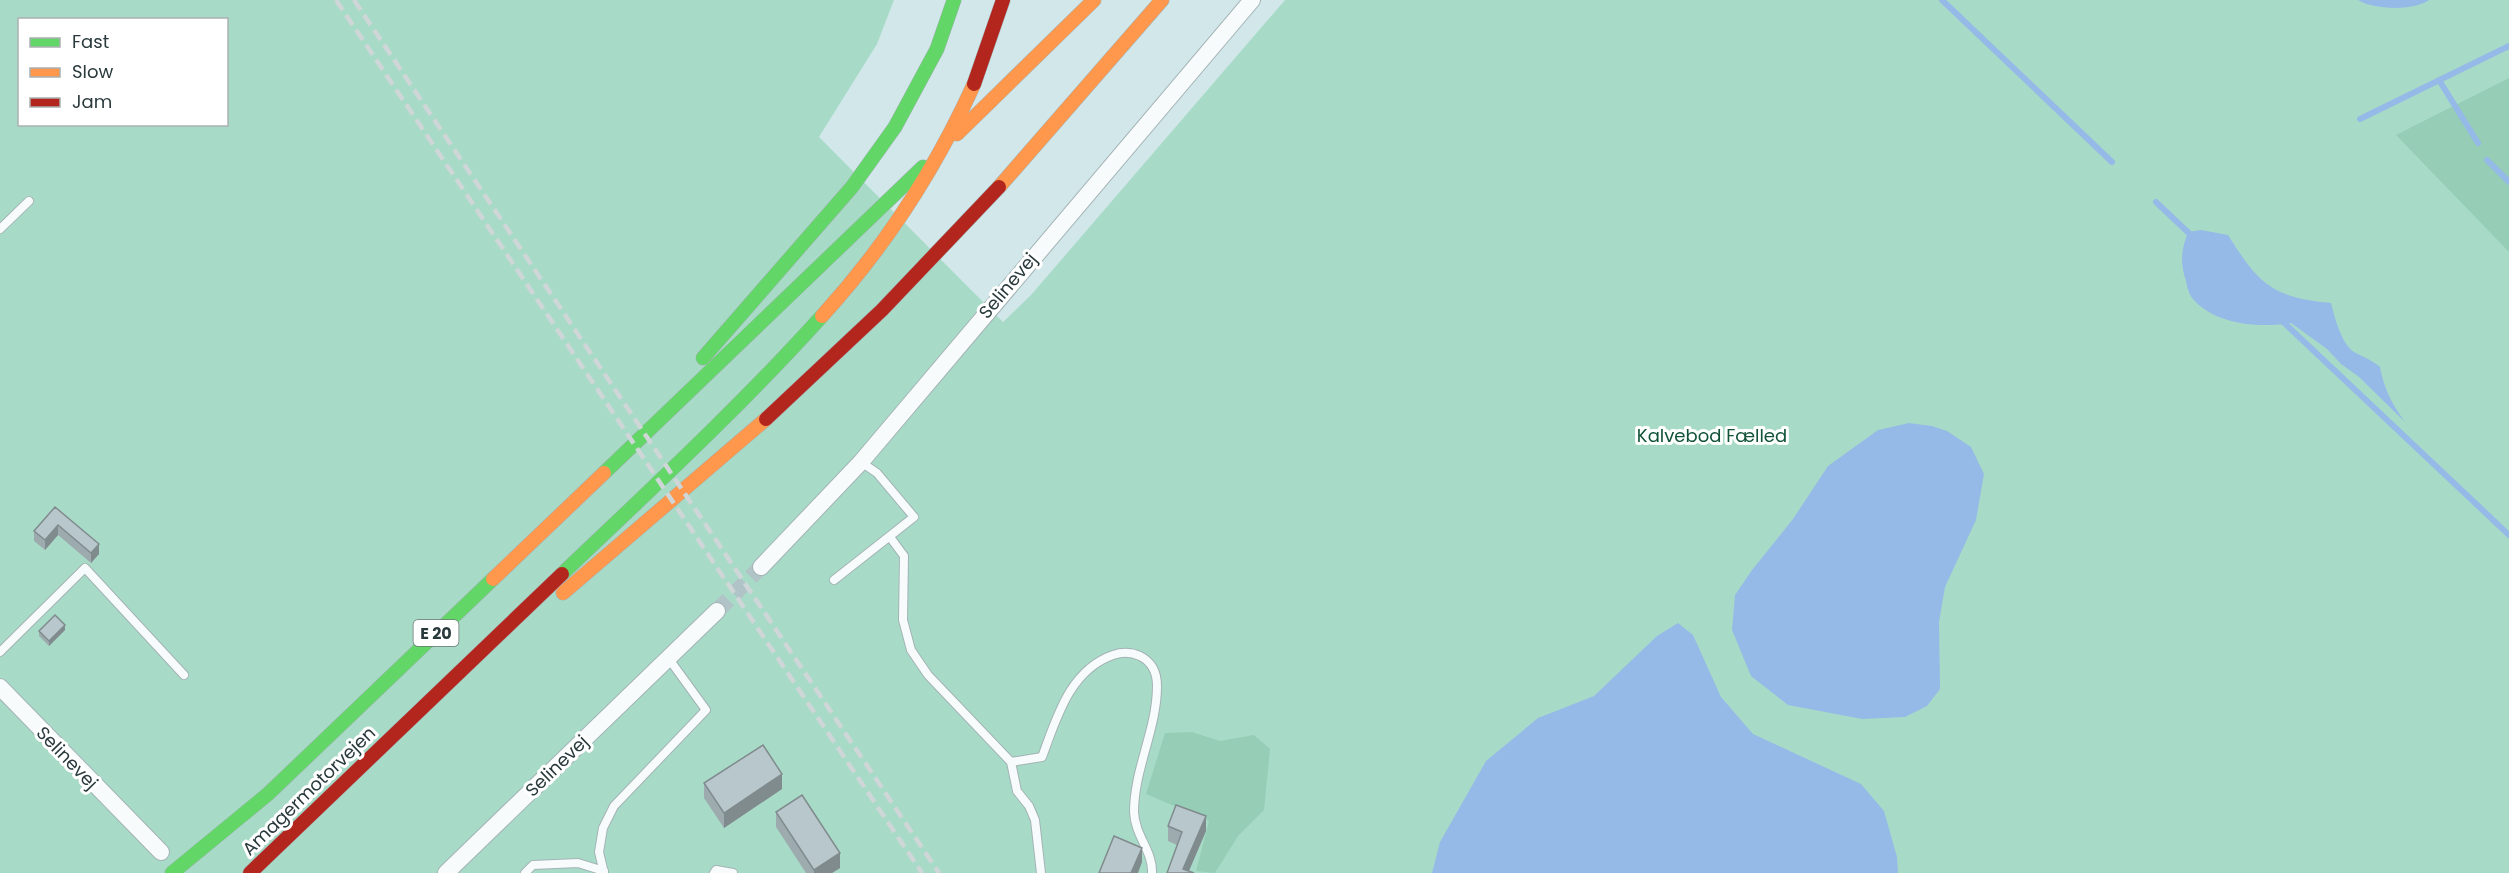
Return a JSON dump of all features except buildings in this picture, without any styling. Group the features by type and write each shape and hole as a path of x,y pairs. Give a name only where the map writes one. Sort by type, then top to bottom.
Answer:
{"main road":[{"path":"604,473 852,187 895,127 937,49 954,0"},
{"path":"393,735 826,315 905,213 945,145 974,85 992,39 1003,0"},
{"path":"604,473 1095,0"},
{"path":"393,735 713,466 850,342 947,243 1162,0"},
{"name":"E 20","path":"268,794 604,473"},
{"name":"Amagermotorvejen","path":"250,873 393,735"},
{"path":"172,873 268,794"},
{"name":"Amagermotorvejen","path":"187,873 268,794"}],"street":[{"name":"Selinevej","path":"761,567 861,462 1252,0"},
{"name":"Selinevej","path":"446,873 717,611"},
{"name":"Selinevej","path":"0,687 131,825 161,852"}],"lane":[{"path":"0,229 29,201"},
{"path":"834,580 914,517 878,473 861,462"},
{"path":"890,537 904,556 903,620 911,650 928,675 1011,762 1017,790 1029,806 1035,820 1041,873"},
{"path":"0,652 85,568 184,675"},
{"path":"1011,762 1042,757 1067,696 1081,676 1098,660 1121,652 1136,654 1146,659 1154,668 1157,685 1153,718 1137,787 1134,811 1138,836 1151,857 1152,873"},
{"path":"604,872 599,852 603,828 614,806 706,710 669,659"},
{"path":"525,873 533,865 578,863 604,872"},
{"path":"714,873 716,870 733,873"}],"green space":[{"name":"Kalvebod Fælled","path":"0,0 894,0 877,44 819,137 1003,322 1031,295 1285,0 2509,0 2509,873 0,873"},
{"path":"2509,78 2509,252 2396,135"},
{"path":"1192,732 1220,741 1254,735 1270,749 1264,810 1238,836 1215,873 1196,871 1209,821 1146,794 1165,733"}],"water":[{"path":"2358,0 2429,0 2414,6 2394,8 2374,6"},
{"path":"2201,230 2228,235 2258,276 2280,292 2294,297 2331,303 2345,343 2354,352 2380,367 2389,396 2405,422 2327,349 2291,323 2265,325 2238,323 2213,314 2192,298 2184,274 2183,251 2188,232"},
{"path":"1909,423 1932,426 1947,431 1971,447 1984,474 1976,520 1945,587 1939,622 1940,689 1927,706 1905,717 1862,719 1788,705 1751,676 1732,630 1735,595 1793,519 1828,466 1878,430"},
{"path":"1678,623 1693,635 1721,697 1753,734 1861,784 1884,811 1897,857 1898,873 1432,873 1440,842 1486,761 1538,718 1594,696 1657,636"}],"waterway":[{"path":"1942,0 2112,162"},
{"path":"2360,119 2509,46"},
{"path":"2439,80 2478,143"},
{"path":"2487,160 2509,182"},
{"path":"2156,202 2193,237"},
{"path":"2279,318 2509,535"}],"tunnel":[{"path":"717,611 761,567"}],"railway":[{"path":"336,0 922,873"},
{"path":"354,0 939,873"}],"traffic: fast":[{"path":"703,358 852,187 895,127 937,49 954,0"},
{"path":"604,473 923,167"},
{"path":"562,574 727,415 822,316"},
{"path":"172,873 268,794 493,579"}],"traffic: slow":[{"path":"957,134 1094,0"},
{"path":"999,187 1162,0"},
{"path":"822,316 867,263 907,206 943,146 974,84"},
{"path":"563,593 766,419"},
{"path":"493,579 604,473"}],"traffic: jam":[{"path":"974,84 1003,0"},
{"path":"766,419 882,310 999,187"},
{"path":"250,873 562,574"}]}
